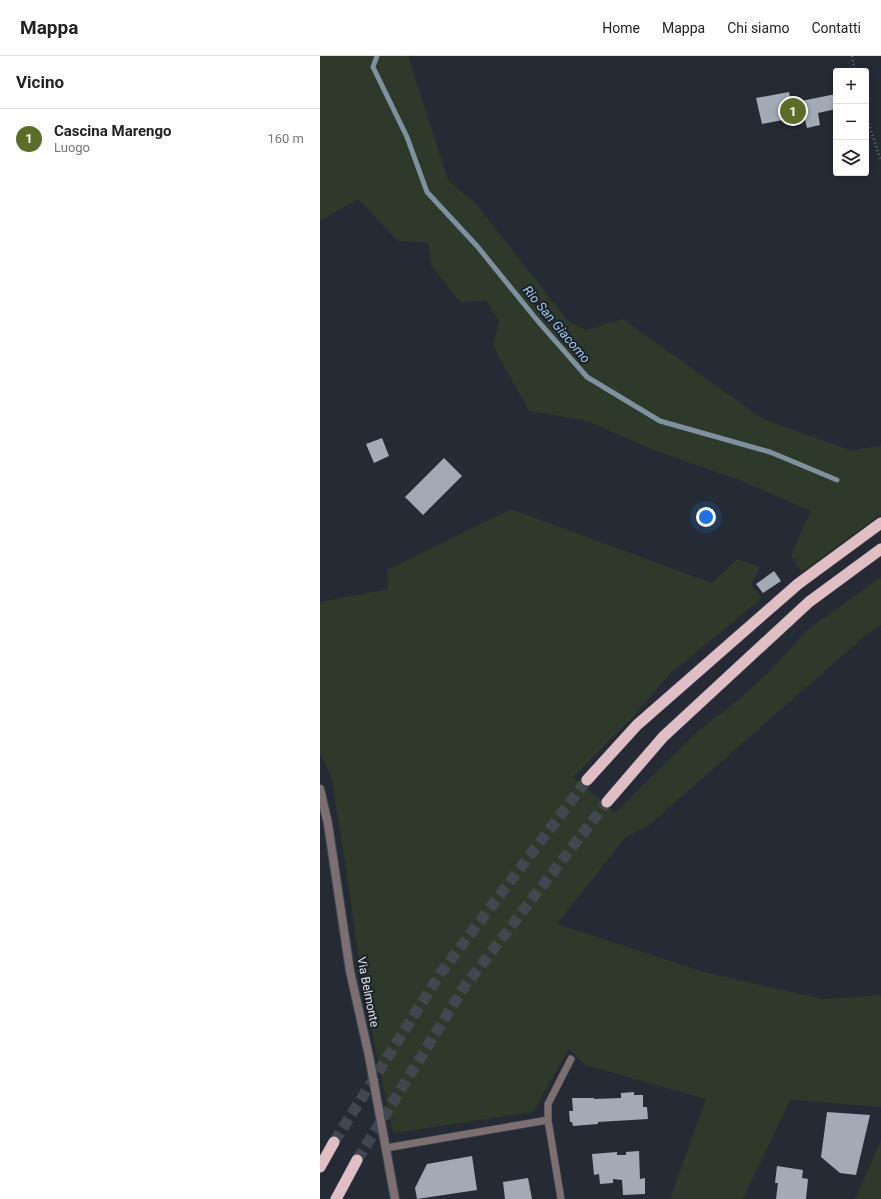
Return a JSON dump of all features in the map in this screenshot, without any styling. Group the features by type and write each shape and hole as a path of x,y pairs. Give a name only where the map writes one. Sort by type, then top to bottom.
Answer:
{"highway":[{"path":"587,780 637,725 798,584 881,523"},
{"path":"607,802 663,737 809,602 881,549"},
{"path":"320,1167 334,1142"},
{"path":"336,1199 357,1160"}],"street":[{"name":"Via Belmonte","path":"320,789 328,824 350,971 395,1199"}],"lane":[{"path":"561,1199 548,1120 548,1104 571,1059"},
{"path":"386,1148 548,1120"}],"path":[{"path":"852,56 854,68"},
{"path":"869,125 881,161"}],"green space":[{"path":"320,56 408,56 448,180 476,204 569,322 586,330 623,319 763,419 850,450 881,446 881,514 802,572 791,555 811,511 739,480 651,449 587,421 529,411 493,346 499,321 486,300 461,303 431,265 428,243 398,241 358,199 320,221"},
{"path":"511,509 712,583 737,559 760,567 751,584 762,598 669,675 630,720 573,777 615,813 698,731 739,699 773,668 807,630 881,577 881,625 866,635 648,826 625,838 557,924 704,972 822,999 881,995 881,1107 790,1100 743,1199 670,1199 706,1099 585,1065 569,1049 533,1112 393,1133 364,993 331,775 320,754 320,602 388,589 387,570"},
{"path":"881,1140 881,1199 855,1199"}],"building":[{"path":"789,92 791,103 833,95 833,110 818,113 820,125 807,128 804,116 762,124 756,98"},
{"path":"382,438 389,456 374,463 366,444"},
{"path":"444,458 462,476 423,515 405,497"},
{"path":"774,571 781,581 763,593 756,584"},
{"path":"634,1092 634,1095 643,1095 643,1107 647,1107 648,1119 598,1122 598,1124 573,1126 572,1122 570,1122 569,1111 573,1111 572,1098 621,1098 621,1093"},
{"path":"827,1112 870,1115 856,1175 840,1173 821,1157"},
{"path":"639,1151 640,1179 645,1178 645,1194 623,1195 622,1180 613,1179 613,1183 600,1184 599,1174 594,1175 592,1154 617,1152 617,1155 626,1155 626,1152"},
{"path":"472,1156 477,1190 417,1199 415,1188 427,1164"},
{"path":"777,1166 803,1170 802,1178 808,1179 806,1199 776,1199 778,1183 775,1183"},
{"path":"528,1178 532,1199 505,1199 503,1182"}],"waterway":[{"name":"Rio San Giacomo","path":"377,56 373,67 407,137 427,192 477,246 537,320 587,377 660,421 770,452 837,480"}],"tunnel":[{"path":"334,1142 440,974 587,780"},
{"path":"357,1160 465,986 607,802"}],"place":[{"name":"Cascina Marengo","path":"793,111"}]}
